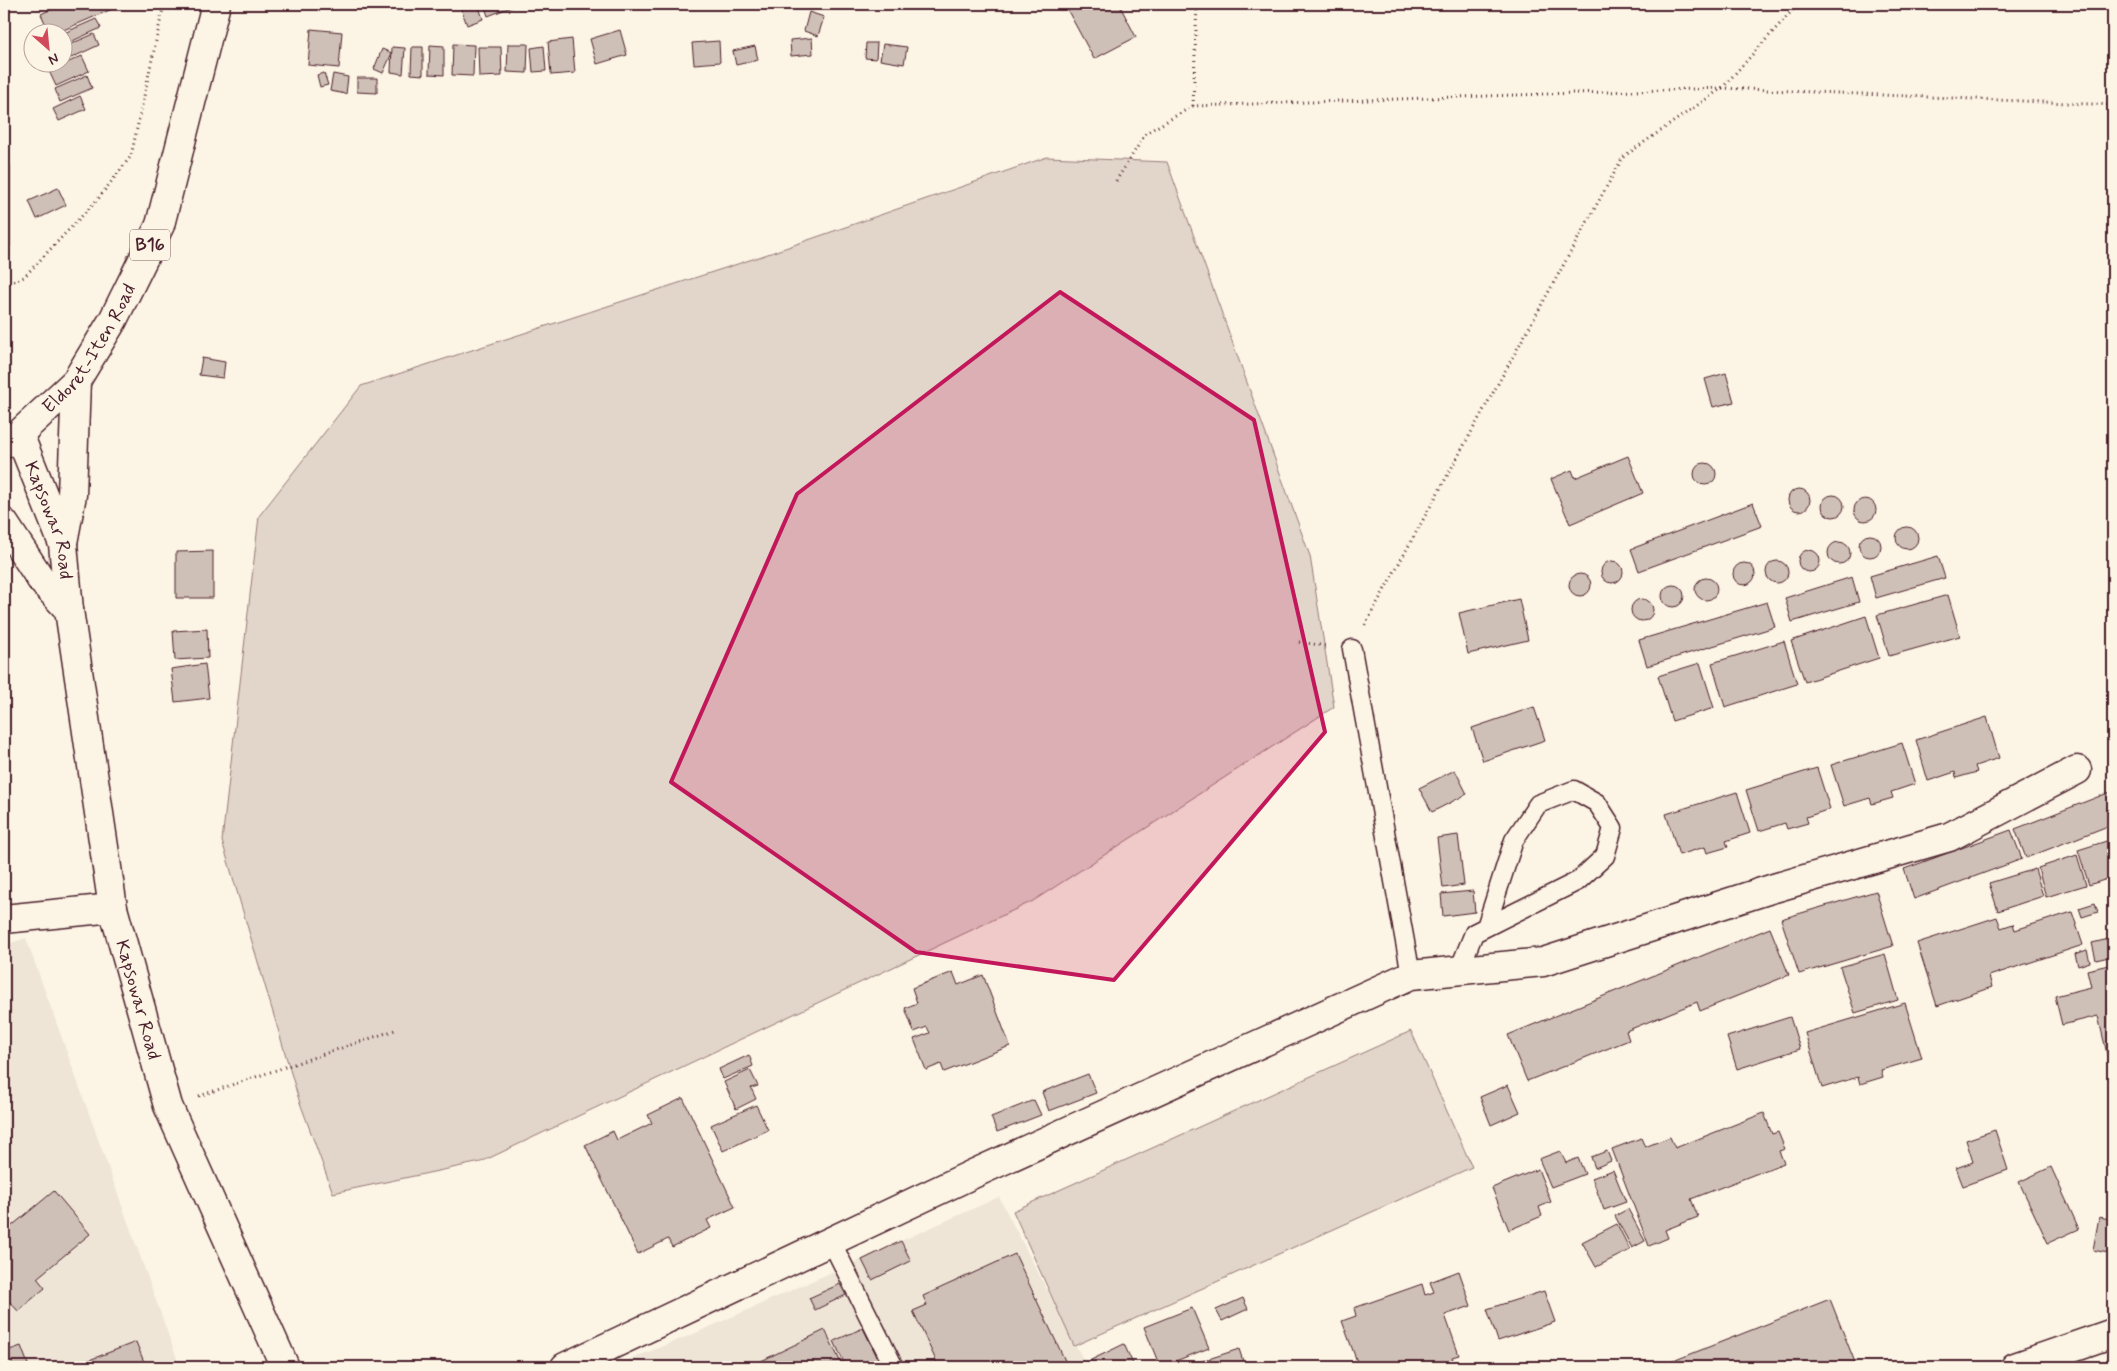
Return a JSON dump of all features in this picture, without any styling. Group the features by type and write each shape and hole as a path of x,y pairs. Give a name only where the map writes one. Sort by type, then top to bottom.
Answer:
{"street":[{"name":"Eldoret-Iten Road","path":"12,439 76,381 113,320 160,225 216,4"},
{"path":"63,544 72,496 76,381"},
{"name":"Kapsowar Road","path":"12,439 63,544 70,610 113,908 168,1106 285,1367"},
{"name":"Kapsowar Road","path":"4,524 42,581 70,610"},
{"path":"565,1367 973,1174 1411,975 1543,962 1774,888 1949,837 2077,770"},
{"path":"4,919 113,908"},
{"path":"2014,1367 2113,1333"}],"lane":[{"path":"1352,649 1411,975"},
{"path":"1459,970 1474,933 1578,881 1605,856 1613,828 1597,803 1574,790 1538,804 1514,840 1486,926"},
{"path":"831,1241 894,1367"}],"path":[{"path":"4,285 24,277 98,199 131,156 164,4"},
{"path":"1193,106 1197,4"},
{"path":"1352,649 1623,157 1722,88 1798,4"},
{"path":"1116,181 1146,133 1193,106 1722,88 2113,105"},
{"path":"168,1106 398,1029"}],"highlighted area":[{"path":"1060,292 1254,420 1325,732 1114,980 916,952 671,782 797,494"}],"shaded area":[{"path":"1047,157 1167,162 1310,556 1334,707 1033,901 481,1162 333,1193 299,1100 222,841 259,516 361,386 762,256"},
{"path":"26,938 180,1367 4,1367 4,945"},
{"path":"1411,1031 1472,1167 1074,1346 1013,1211"},
{"path":"999,1197 1087,1367 610,1367 696,1333"}],"building":[{"path":"63,4 118,4 119,6 72,26 72,22 45,22 41,14"},
{"path":"478,4 483,19 467,25 460,6"},
{"path":"484,4 519,4 488,16"},
{"path":"1081,4 1119,4 1136,37 1094,59 1068,11"},
{"path":"809,12 824,17 818,36 804,31"},
{"path":"96,19 101,28 72,41 72,30"},
{"path":"311,29 342,32 339,68 308,65"},
{"path":"620,30 627,55 597,64 590,39"},
{"path":"94,34 99,45 72,58 72,43"},
{"path":"812,38 813,54 791,56 790,40"},
{"path":"572,39 575,73 551,75 548,42"},
{"path":"719,41 720,62 694,64 692,43"},
{"path":"866,43 877,43 876,59 865,58"},
{"path":"453,44 474,45 473,76 452,75"},
{"path":"508,44 528,44 527,73 507,72"},
{"path":"883,44 907,47 904,64 880,60"},
{"path":"430,45 444,46 444,75 429,74"},
{"path":"544,46 546,71 533,72 531,48"},
{"path":"755,46 758,60 736,65 733,51"},
{"path":"392,47 405,48 403,74 391,72"},
{"path":"412,47 423,47 423,75 411,74"},
{"path":"478,47 501,47 502,76 479,77"},
{"path":"382,49 392,53 383,73 374,69"},
{"path":"82,56 89,71 56,86 49,72 72,72 72,61"},
{"path":"324,73 328,85 320,87 317,75"},
{"path":"333,74 348,77 346,94 330,91"},
{"path":"87,75 92,88 60,102 55,89"},
{"path":"357,78 377,78 377,93 357,92"},
{"path":"80,96 86,109 59,121 53,109"},
{"path":"4,166 10,166 10,246 4,246"},
{"path":"58,188 66,205 37,219 29,201"},
{"path":"202,358 225,362 223,378 199,375"},
{"path":"1726,373 1734,402 1713,407 1705,379"},
{"path":"1628,456 1643,493 1570,524 1551,479 1572,470 1575,478"},
{"path":"1705,463 1713,466 1716,474 1713,482 1705,485 1697,482 1694,474 1697,466"},
{"path":"1799,489 1807,492 1810,500 1807,508 1799,511 1791,508 1788,500 1791,492"},
{"path":"1833,495 1841,498 1844,506 1841,514 1833,517 1825,514 1822,506 1825,498"},
{"path":"1865,499 1873,502 1876,510 1873,518 1865,521 1857,518 1854,510 1857,502"},
{"path":"1753,503 1762,526 1639,571 1631,549"},
{"path":"1907,527 1915,530 1918,538 1915,546 1907,549 1899,546 1896,538 1899,530"},
{"path":"1870,535 1878,538 1881,546 1878,554 1870,557 1862,554 1859,546 1862,538"},
{"path":"1839,542 1847,545 1850,553 1847,561 1839,564 1831,561 1828,553 1831,545"},
{"path":"1809,550 1817,553 1820,561 1817,569 1809,572 1801,569 1798,561 1801,553"},
{"path":"213,551 213,598 176,598 176,552"},
{"path":"1938,556 1945,578 1876,598 1870,576"},
{"path":"1612,561 1620,564 1623,572 1620,580 1612,583 1604,580 1601,572 1604,564"},
{"path":"1777,561 1785,564 1788,572 1785,580 1777,583 1769,580 1766,572 1769,564"},
{"path":"1744,563 1752,566 1755,574 1752,582 1744,585 1736,582 1733,574 1736,566"},
{"path":"1580,574 1588,577 1591,585 1588,593 1580,596 1572,593 1569,585 1572,577"},
{"path":"1852,577 1859,602 1792,622 1785,598"},
{"path":"1706,578 1714,581 1717,589 1714,597 1706,600 1698,597 1695,589 1698,581"},
{"path":"1673,585 1681,588 1684,596 1681,604 1673,607 1665,604 1662,596 1665,588"},
{"path":"1948,595 1960,636 1889,656 1877,615"},
{"path":"1519,599 1528,640 1468,654 1459,613"},
{"path":"1642,599 1650,602 1653,610 1650,618 1642,621 1634,618 1631,610 1634,602"},
{"path":"1767,602 1775,627 1647,666 1639,640"},
{"path":"1866,616 1879,658 1805,682 1791,641"},
{"path":"207,629 208,658 175,660 173,631"},
{"path":"1784,641 1797,684 1725,707 1712,663"},
{"path":"1700,663 1714,708 1672,721 1658,676"},
{"path":"205,664 209,698 175,702 171,669"},
{"path":"1534,707 1545,740 1483,761 1472,728"},
{"path":"1987,717 1999,758 1975,766 1977,772 1956,778 1955,772 1928,781 1916,740"},
{"path":"1902,743 1915,784 1891,792 1893,798 1872,804 1870,798 1844,806 1831,765"},
{"path":"1817,768 1830,809 1806,817 1808,823 1787,829 1785,823 1759,831 1746,790"},
{"path":"1455,770 1467,794 1432,812 1419,788"},
{"path":"2113,791 2113,824 2026,858 2015,829"},
{"path":"1737,792 1750,833 1726,841 1728,847 1707,853 1705,847 1679,855 1666,814"},
{"path":"2011,830 2022,859 1914,899 1904,869"},
{"path":"1458,835 1464,885 1443,888 1437,838"},
{"path":"2113,839 2113,877 2089,885 2078,850"},
{"path":"2077,855 2086,885 2046,897 2038,868"},
{"path":"2035,869 2043,896 1998,911 1989,883"},
{"path":"1473,891 1475,912 1443,916 1441,894"},
{"path":"1876,891 1893,946 1799,974 1781,919"},
{"path":"2095,903 2098,912 2082,917 2079,908"},
{"path":"2072,912 2083,945 1989,976 1992,987 1937,1006 1917,943 1997,917 2001,928 2013,924 2015,930"},
{"path":"1770,928 1789,975 1700,1011 1697,1002 1626,1031 1629,1040 1527,1081 1508,1035"},
{"path":"2113,938 2113,956 2096,960 2092,943"},
{"path":"2087,950 2090,962 2078,966 2075,954"},
{"path":"1885,954 1898,1000 1855,1013 1840,967"},
{"path":"2113,964 2112,1075 2098,1016 2062,1025 2055,996 2091,987 2087,970"},
{"path":"953,972 958,985 983,975 1010,1046 944,1072 941,1064 926,1070 914,1039 930,1033 927,1027 914,1032 905,1008 917,1003 912,988"},
{"path":"1905,1003 1922,1058 1881,1070 1883,1077 1860,1084 1858,1077 1822,1088 1805,1033"},
{"path":"1790,1017 1800,1049 1737,1069 1727,1037"},
{"path":"749,1055 753,1066 723,1079 719,1069"},
{"path":"750,1070 758,1086 751,1088 756,1099 736,1109 724,1082"},
{"path":"1088,1074 1096,1093 1049,1111 1042,1092"},
{"path":"1508,1085 1520,1112 1491,1125 1480,1097"},
{"path":"683,1098 735,1207 707,1220 711,1228 672,1247 668,1239 638,1254 585,1145 613,1131 617,1140 652,1123 648,1115"},
{"path":"1034,1100 1041,1115 997,1132 991,1117"},
{"path":"756,1105 768,1130 723,1151 711,1125"},
{"path":"1764,1113 1772,1134 1778,1132 1785,1149 1779,1151 1784,1163 1691,1199 1698,1217 1665,1230 1668,1238 1649,1246 1612,1149 1641,1138 1645,1147 1670,1137 1675,1148"},
{"path":"1995,1130 2008,1170 1963,1186 1956,1168 1973,1162 1966,1140"},
{"path":"1560,1151 1566,1163 1578,1158 1585,1174 1551,1187 1539,1159"},
{"path":"1607,1151 1611,1161 1595,1168 1591,1157"},
{"path":"2051,1167 2079,1229 2048,1243 2019,1182"},
{"path":"1538,1169 1551,1202 1539,1207 1542,1216 1509,1230 1492,1188"},
{"path":"1613,1170 1626,1202 1604,1210 1592,1178"},
{"path":"54,1191 90,1234 37,1278 45,1288 18,1311 9,1301 4,1305 4,1224 8,1229"},
{"path":"1628,1209 1645,1241 1632,1248 1615,1216"},
{"path":"2111,1212 2113,1212 2113,1254 2093,1250 2099,1217 2110,1219"},
{"path":"1617,1224 1630,1250 1596,1267 1582,1242"},
{"path":"901,1241 911,1261 872,1280 862,1260"},
{"path":"1015,1254 1068,1367 939,1367 913,1311 927,1305 923,1296"},
{"path":"1459,1271 1471,1306 1445,1315 1459,1355 1452,1357 1456,1367 1359,1367 1342,1321 1356,1316 1354,1308 1422,1284 1425,1295 1434,1292 1430,1282"},
{"path":"840,1284 846,1295 815,1310 809,1298"},
{"path":"1544,1291 1555,1322 1498,1341 1487,1309"},
{"path":"1243,1298 1248,1309 1222,1321 1216,1310"},
{"path":"1830,1299 1856,1365 1851,1367 1658,1367"},
{"path":"1192,1308 1209,1348 1160,1367 1144,1327"},
{"path":"863,1328 882,1367 846,1367 834,1341"},
{"path":"825,1330 843,1367 757,1367 755,1364"},
{"path":"136,1342 146,1367 71,1367"},
{"path":"1124,1344 1133,1364 1126,1367 1092,1367 1089,1361"},
{"path":"21,1346 29,1367 4,1367 4,1352"},
{"path":"1239,1349 1245,1367 1184,1367"}]}
